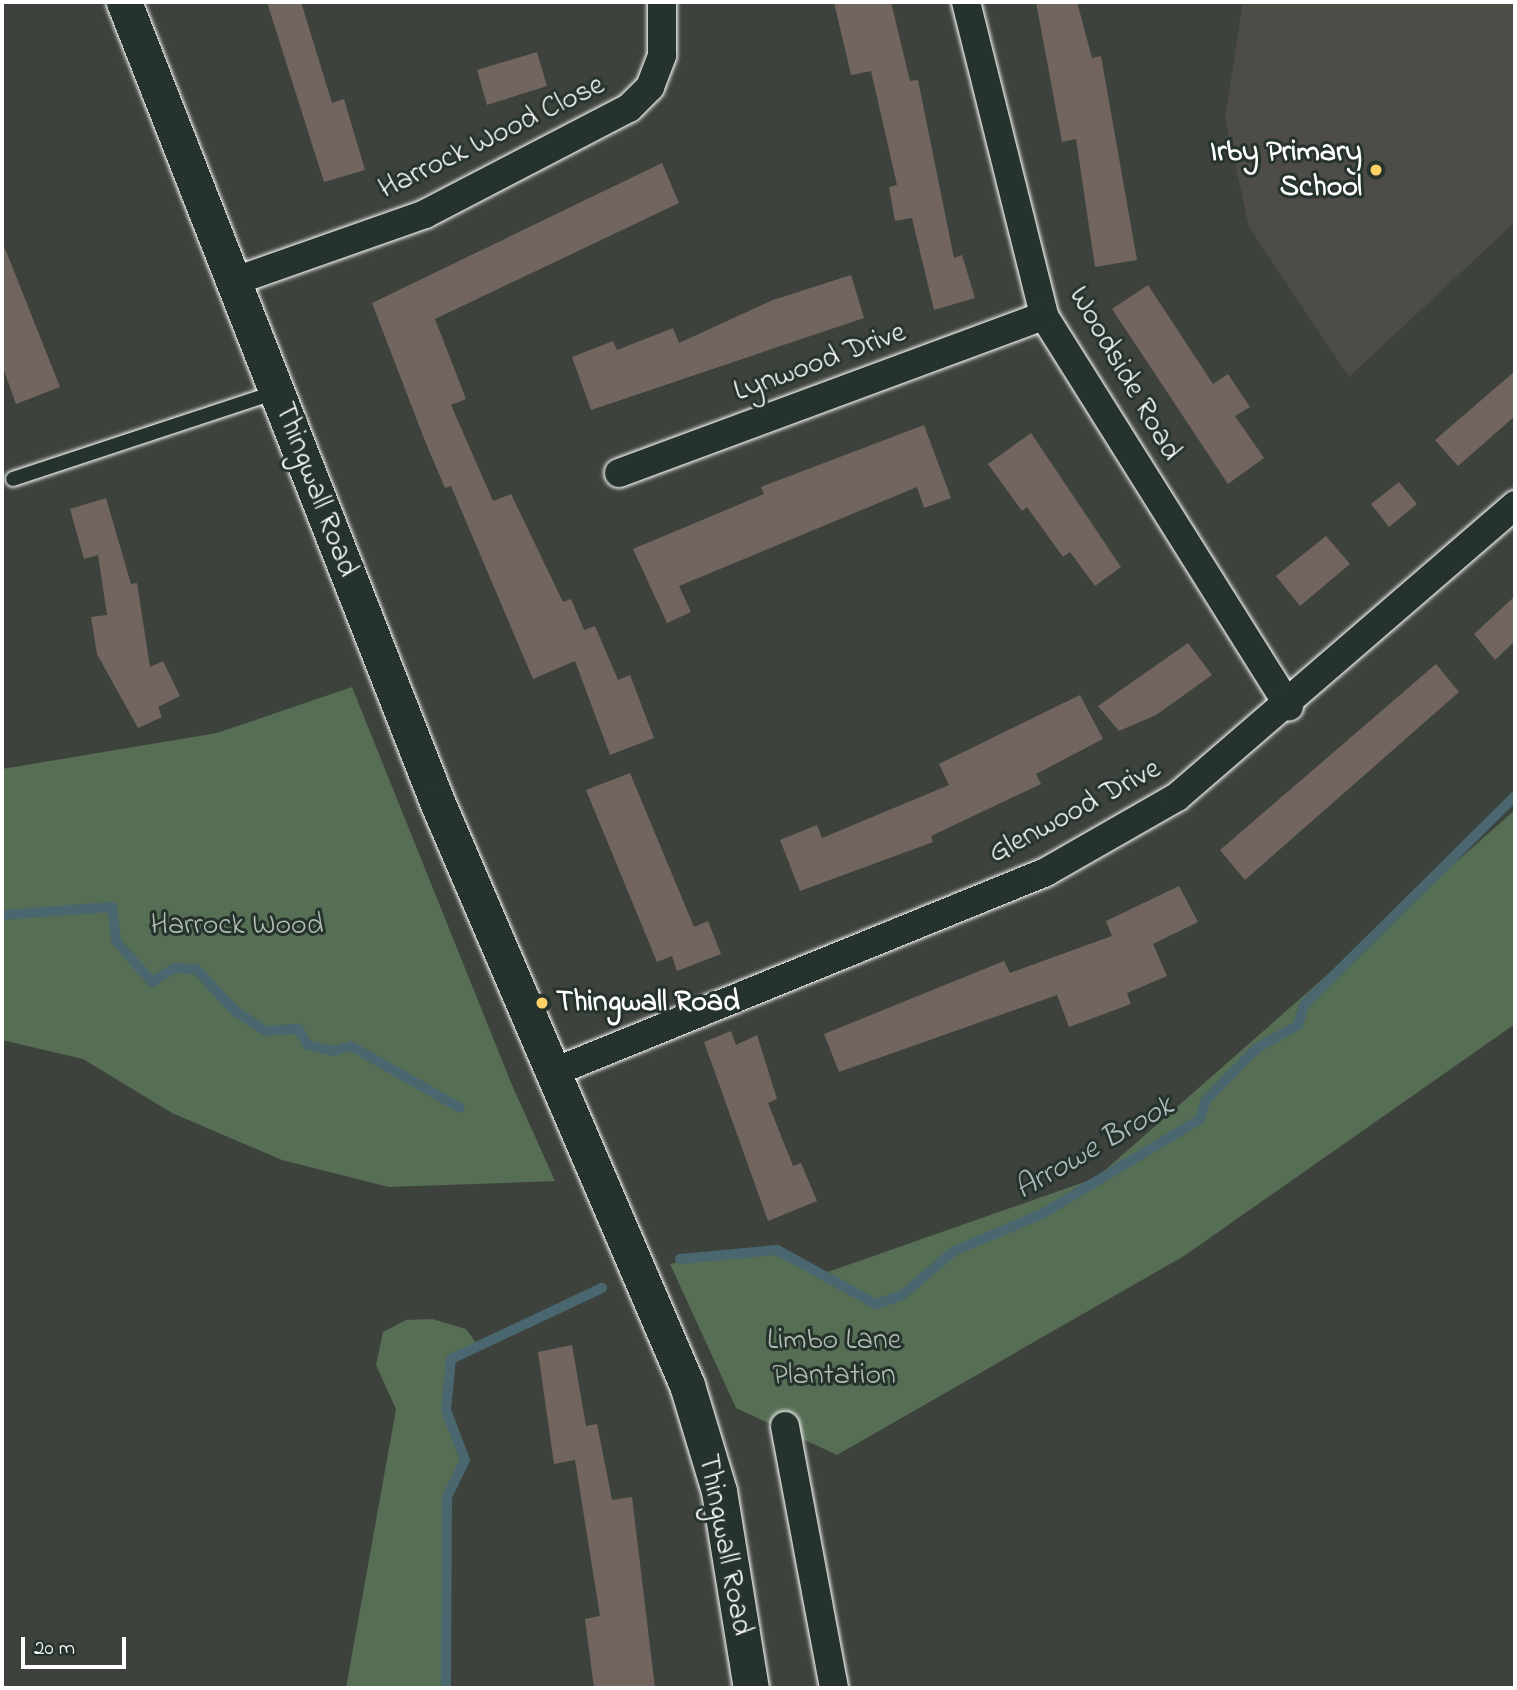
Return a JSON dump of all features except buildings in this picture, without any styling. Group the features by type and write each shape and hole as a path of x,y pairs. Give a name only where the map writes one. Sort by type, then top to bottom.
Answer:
{"street":[{"name":"Thingwall Road","path":"124,2 438,804 687,1385 719,1491 751,1688"},
{"name":"Harrock Wood Close","path":"235,281 425,214 629,108 650,87 663,55 662,2"},
{"name":"Woodside Road","path":"966,2 1044,316 1289,706"},
{"name":"Lynwood Drive","path":"619,473 1044,316"},
{"name":"Glenwood Drive","path":"554,1072 1046,872 1177,797 1289,706 1515,505"},
{"path":"785,1426 834,1688"}],"lane":[{"path":"13,479 276,392"}],"shaded area":[{"name":"Irby Primary School","path":"1243,2 1515,2 1515,222 1349,377 1249,227 1225,118"}],"green space":[{"name":"Harrock Wood","path":"352,687 512,1085 555,1181 389,1187 282,1160 172,1113 83,1059 2,1040 2,769 217,733"},
{"name":"Limbo Lane Plantation","path":"1515,810 1515,1024 1184,1256 837,1455 736,1408 670,1264 720,1251 777,1250 822,1274 1096,1178"},
{"path":"432,1319 466,1329 481,1350 451,1359 446,1410 465,1460 447,1498 446,1688 346,1688 396,1409 376,1365 383,1332 406,1320"}],"waterway":[{"name":"Arrowe Brook","path":"680,1259 777,1250 876,1304 901,1296 954,1251 1042,1214 1200,1119 1205,1101 1257,1048 1298,1025 1304,1005 1515,796"},
{"name":"Arrowe Brook","path":"2,915 112,907 116,941 152,982 174,968 196,969 235,1011 266,1031 298,1029 308,1045 334,1051 351,1046 460,1108"},
{"path":"446,1688 447,1497 465,1460 446,1410 451,1359 602,1288"}],"place":[{"name":"Irby Primary School","path":"1376,170"},
{"name":"Thingwall Road","path":"542,1003"}]}
